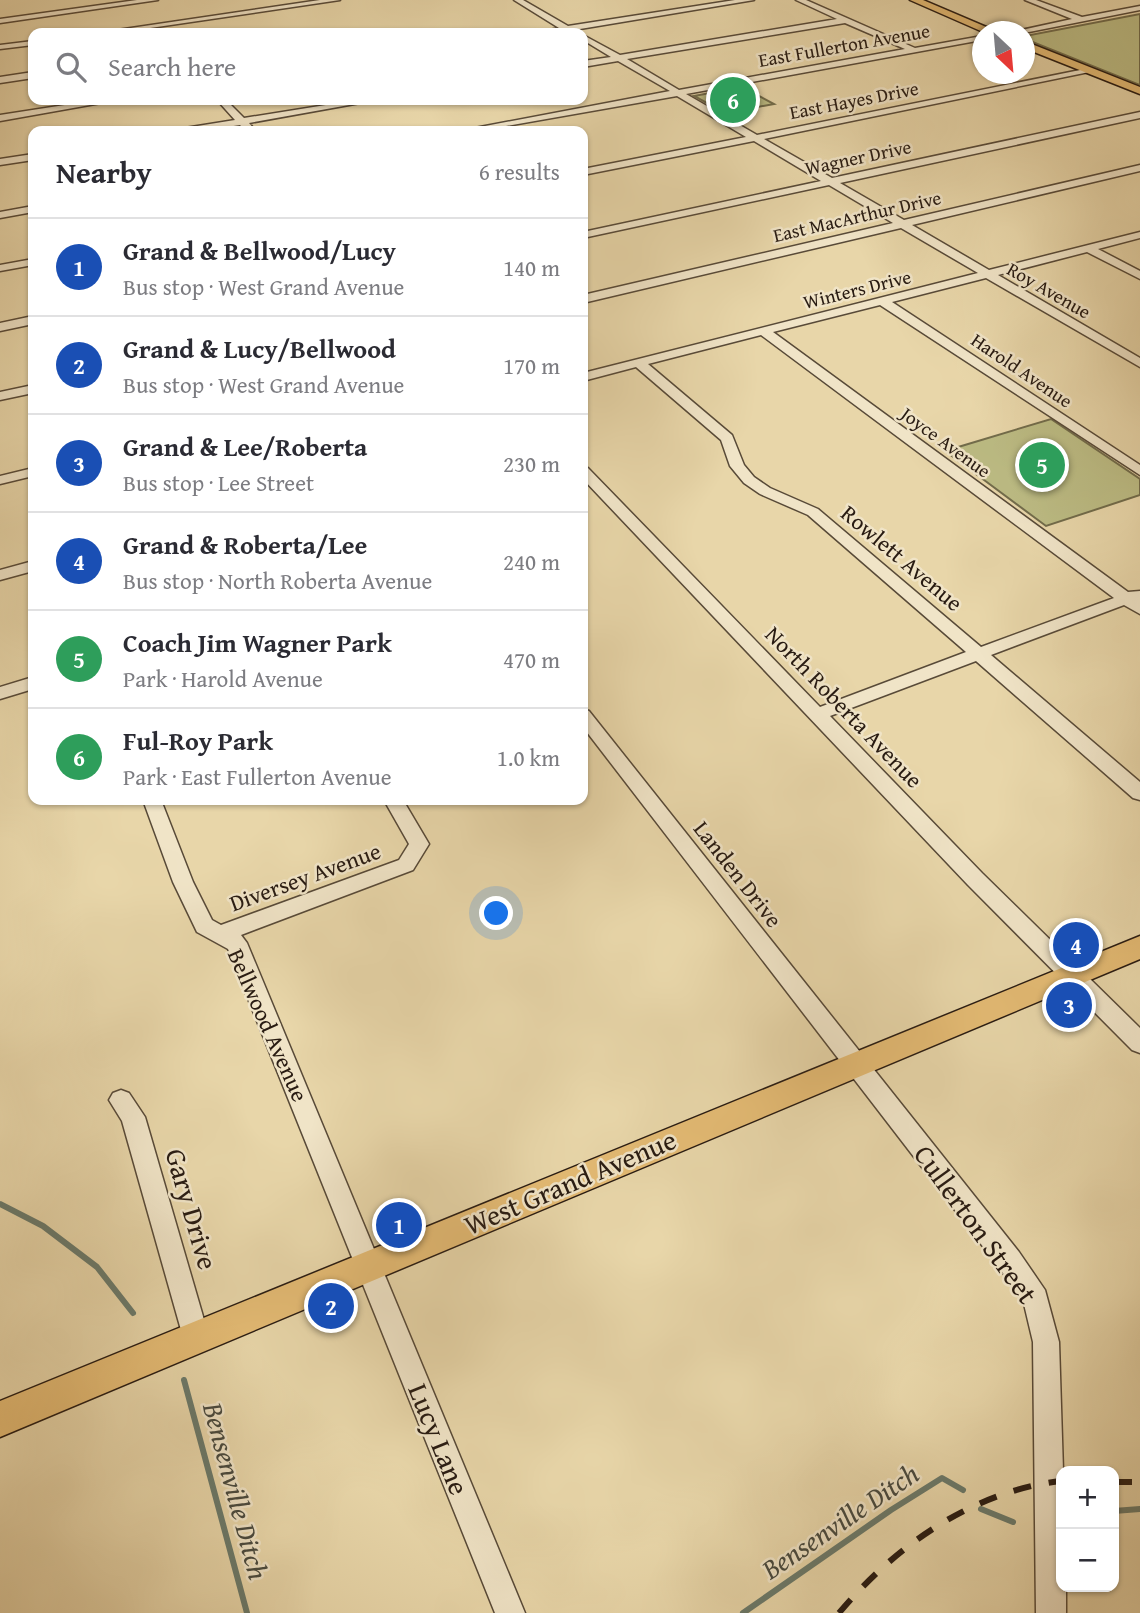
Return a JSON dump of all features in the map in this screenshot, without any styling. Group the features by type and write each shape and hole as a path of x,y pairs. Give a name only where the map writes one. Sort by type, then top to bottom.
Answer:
{"main road":[{"path":"915,0 972,23"},
{"path":"1035,48 1140,92"},
{"name":"West Grand Avenue","path":"0,1419 1140,947"}],"street":[{"path":"0,21 154,0"},
{"path":"163,28 336,0"},
{"path":"519,1 530,0"},
{"path":"588,28 750,0"},
{"path":"800,0 913,50"},
{"path":"1029,0 1080,19"},
{"path":"519,1 567,28"},
{"path":"125,2 134,11"},
{"path":"1035,28 1140,8"},
{"path":"141,19 149,28"},
{"path":"588,63 846,20"},
{"name":"Roy Avenue","path":"588,40 1140,363"},
{"name":"East Fullerton Avenue","path":"492,126 972,40"},
{"path":"0,47 28,44"},
{"name":"East Hayes Drive","path":"588,171 1090,71"},
{"path":"0,80 28,76"},
{"path":"0,118 82,105"},
{"path":"225,105 245,126"},
{"path":"216,126 342,105"},
{"name":"Wagner Drive","path":"588,233 1140,115"},
{"path":"0,162 28,158"},
{"name":"East MacArthur Drive","path":"588,298 1140,168"},
{"path":"0,215 28,210"},
{"name":"Winters Drive","path":"588,376 1140,235"},
{"path":"1088,248 1140,276"},
{"path":"0,268 28,263"},
{"name":"Harold Avenue","path":"882,300 1140,471"},
{"path":"0,327 28,321"},
{"name":"Joyce Avenue","path":"763,331 1135,600"},
{"name":"Rowlett Avenue","path":"639,363 727,438 737,466 749,480 765,491 813,512 1140,793"},
{"path":"0,396 28,390"},
{"path":"0,480 28,473"},
{"name":"North Roberta Avenue","path":"588,476 975,879 1140,1043"},
{"path":"0,575 28,567"},
{"path":"818,714 1135,600"},
{"path":"0,693 28,685"},
{"name":"Landen Drive","path":"588,721 855,1064"},
{"name":"Bellwood Avenue","path":"154,805 183,882 204,926 236,943 369,1265"},
{"name":"Diversey Avenue","path":"221,934 406,866 419,844 396,805"},
{"name":"Cullerton Street","path":"855,1064 1010,1261 1036,1299 1046,1342 1051,1613"},
{"name":"Gary Drive","path":"121,1101 133,1117 196,1337"},
{"name":"Lucy Lane","path":"369,1265 510,1613"}],"green space":[{"path":"1140,14 1140,85 1035,43 1035,34"},
{"path":"742,87 774,104 725,113 694,96"},
{"path":"1051,419 1140,479 1140,495 1046,526 945,451"}],"waterway":[{"name":"Bensenville Ditch","path":"0,1204 43,1226 97,1267 133,1313"},
{"name":"Bensenville Ditch","path":"184,1380 247,1613"},
{"name":"Bensenville Ditch","path":"743,1613 891,1510 942,1478 963,1490"},
{"name":"Bensenville Ditch","path":"981,1509 1013,1522"},
{"name":"Bensenville Ditch","path":"1119,1511 1140,1509"}],"railway":[{"path":"839,1613 885,1566 938,1526 997,1496 1056,1482"},
{"path":"1119,1482 1140,1482"}],"place":[{"name":"Ful-Roy Park","path":"733,100"},
{"name":"Coach Jim Wagner Park","path":"1042,465"},
{"name":"Grand & Roberta/Lee","path":"1076,945"},
{"name":"Grand & Lee/Roberta","path":"1069,1005"},
{"name":"Grand & Bellwood/Lucy","path":"399,1225"},
{"name":"Grand & Lucy/Bellwood","path":"331,1306"}]}
